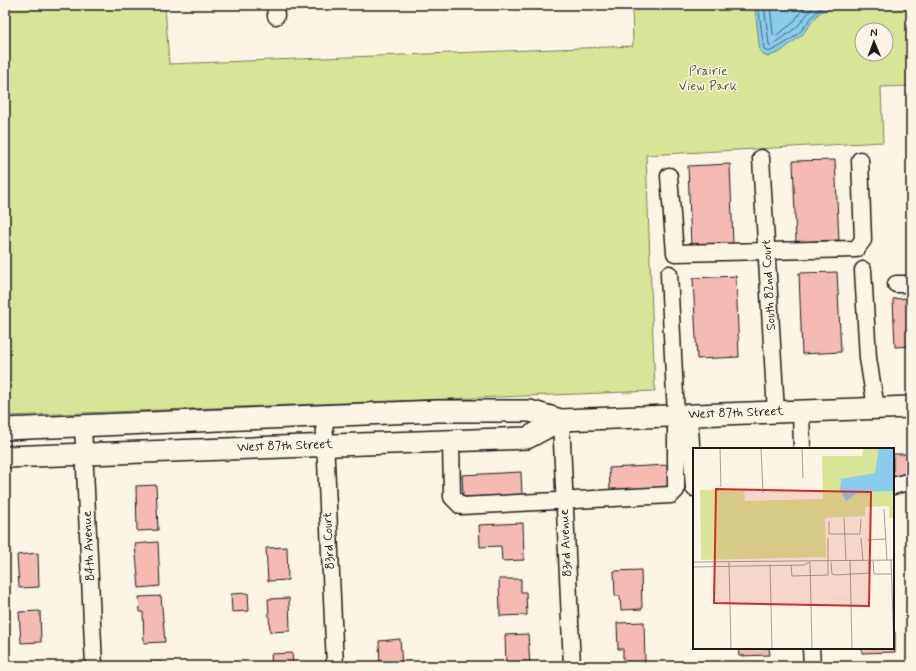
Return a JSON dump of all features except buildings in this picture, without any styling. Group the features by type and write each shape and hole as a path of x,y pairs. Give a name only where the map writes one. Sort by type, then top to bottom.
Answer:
{"main road":[{"name":"West 87th Street","path":"5,429 438,411 530,411 561,420 911,407"},
{"name":"West 87th Street","path":"5,457 527,438 561,420"}],"street":[{"name":"South 82nd Court","path":"761,158 776,412"},
{"path":"669,176 675,253 856,249 863,240 860,160"},
{"path":"863,270 868,358 876,408"},
{"path":"669,274 682,415 693,482"},
{"path":"801,411 802,448"},
{"path":"451,440 452,497 461,506 671,495 676,490 682,415"},
{"name":"83rd Court","path":"324,416 335,666"},
{"name":"83rd Avenue","path":"561,420 572,666"},
{"name":"84th Avenue","path":"83,425 94,666"},
{"path":"894,486 911,481"},
{"path":"811,649 812,666"}],"green space":[{"name":"Prairie View Park","path":"5,5 165,5 169,64 633,46 632,5 911,5 911,86 881,87 883,142 646,155 655,391 5,416"}],"water":[{"path":"750,5 834,5 819,13 802,35 780,52 767,57 760,52 755,8"}]}
